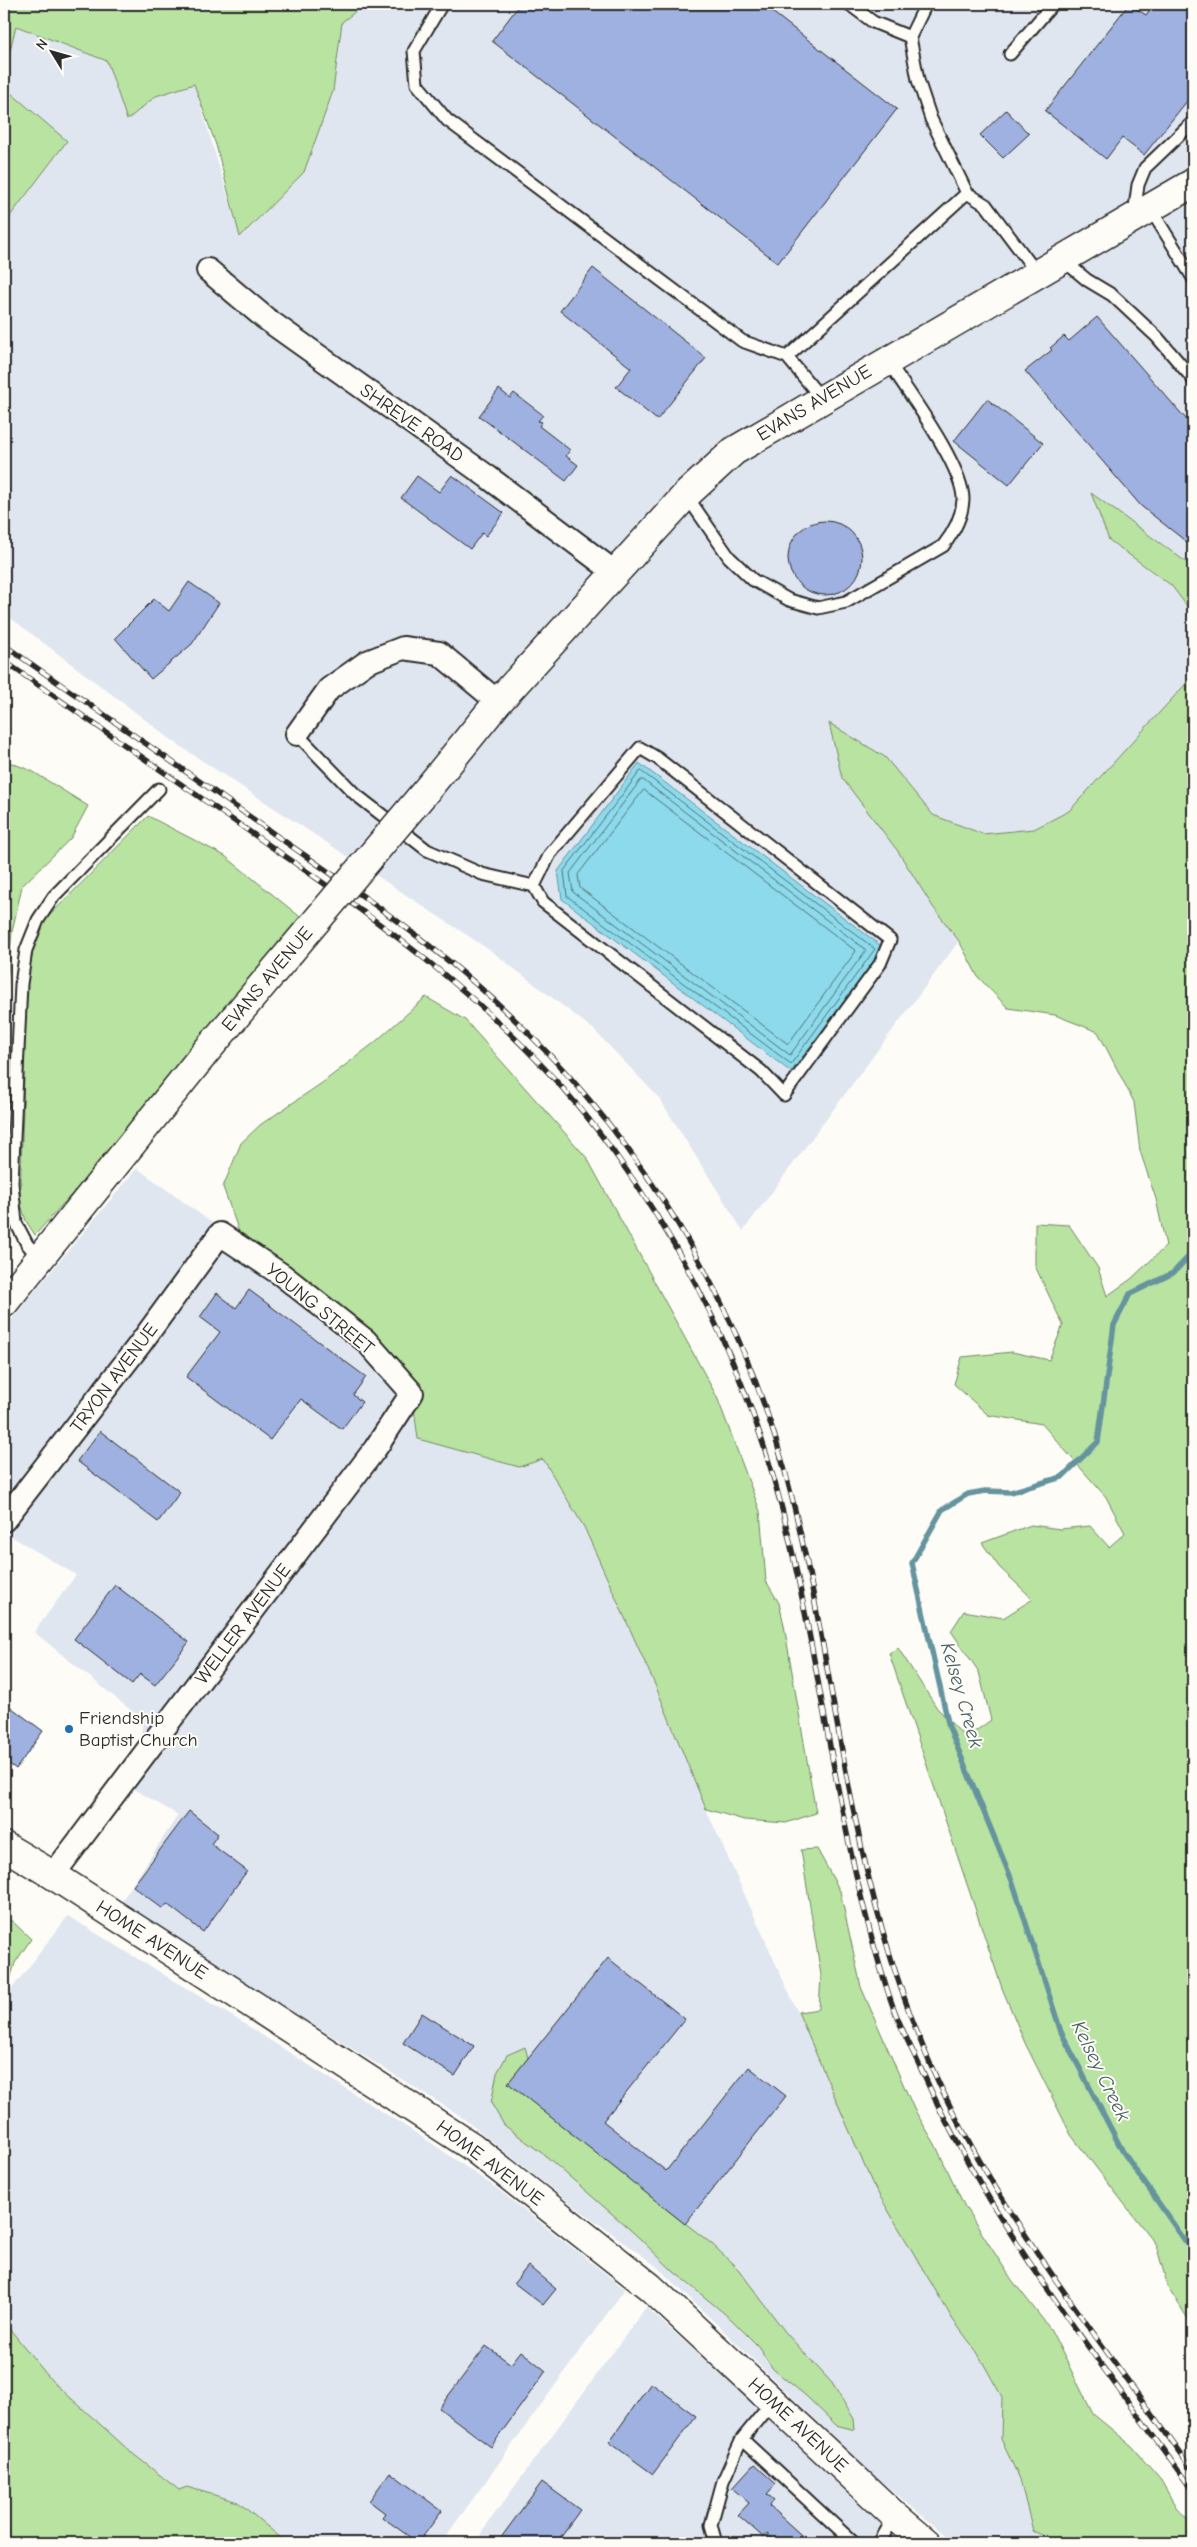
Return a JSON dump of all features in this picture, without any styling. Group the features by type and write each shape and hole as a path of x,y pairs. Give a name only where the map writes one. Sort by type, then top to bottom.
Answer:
{"street":[{"name":"EVANS AVENUE","path":"4,1303 204,1054 425,792 498,702 617,574 686,495 734,451 1193,183"},
{"name":"SHREVE ROAD","path":"208,270 265,318 488,477 617,574"},
{"path":"297,734 329,689 367,662 403,648 439,653 498,702"},
{"name":"YOUNG STREET","path":"220,1234 282,1275 366,1341 412,1393"},
{"name":"TRYON AVENUE","path":"4,1520 140,1344 220,1234"},
{"name":"WELLER AVENUE","path":"52,1875 375,1449 412,1393"},
{"name":"HOME AVENUE","path":"4,1846 472,2146 650,2287 927,2543"}],"lane":[{"path":"442,4 414,51 417,84 447,120 742,341 787,357 822,399"},
{"path":"849,4 873,22 910,37"},
{"path":"926,4 910,37 918,80 931,119 967,192 986,205 1037,273"},
{"path":"1010,54 1053,4"},
{"path":"1193,122 1145,168 1138,185 1142,213 1193,278"},
{"path":"787,357 967,192"},
{"path":"1062,259 1086,280 1112,295 1157,337 1193,379"},
{"path":"686,495 729,557 753,580 789,600 818,608 846,602 943,546 953,534 960,517 963,499 958,477 933,431 887,360"},
{"path":"297,734 355,794 427,850 482,874 534,886 543,902 761,1071 784,1095 880,964 890,940 664,764 640,748 550,854 534,886"},
{"path":"39,1258 27,1244 16,1223 12,1183 20,984 26,950 38,920 54,896 159,789"},
{"path":"716,2543 711,2525 723,2481 742,2439 773,2401"},
{"path":"742,2439 854,2543"},
{"path":"879,2543 896,2516"}],"shaded area":[{"path":"365,4 1193,4 1193,567 1143,530 1114,543 1171,585 1193,614 1193,676 1069,811 1034,829 983,834 933,815 885,757 829,724 897,850 933,907 959,941 743,1231 659,1098 593,1029 494,953 180,746 4,613 4,224 67,141 4,87 4,75 15,26 108,61 127,119 156,96 194,83 240,237 333,91 342,22"},
{"path":"137,1168 244,1246 330,1300 396,1356 407,1382 386,1411 415,1418 418,1439 519,1467 543,1459 584,1527 656,1687 706,1809 817,2055 872,2183 953,2320 977,2352 1002,2397 1001,2439 1020,2480 1033,2531 1059,2543 955,2543 871,2473 655,2265 562,2197 459,2115 195,1951 121,1902 178,1815 132,1788 143,1720 34,1632 76,1575 4,1532 4,1328"},
{"path":"68,1916 243,2023 430,2142 495,2187 625,2289 441,2543 287,2543 238,2502 179,2490 132,2453 52,2381 4,2322 4,1999"},
{"path":"646,2307 901,2543 477,2543 488,2523"}],"green space":[{"path":"4,4 365,4 342,22 333,91 304,172 240,237 216,145 194,84 156,96 127,120 107,61 16,26 4,75"},
{"path":"4,87 67,141 4,224"},
{"path":"1091,493 1193,567 1193,614 1171,585 1109,540"},
{"path":"1193,676 1193,2327 1168,2287 1156,2245 1071,2135 1025,2043 1002,1988 889,1653 898,1648 937,1708 966,1738 991,1720 979,1672 951,1631 964,1611 1003,1618 1033,1599 999,1567 982,1543 1031,1525 1060,1529 1090,1526 1109,1547 1125,1533 1106,1497 1042,1424 988,1415 954,1384 962,1357 1012,1352 1049,1360 1063,1325 1035,1266 1035,1223 1069,1225 1098,1268 1107,1296 1131,1279 1166,1246 1156,1199 1140,1151 1134,1102 1098,1032 1055,1015 1008,1008 978,977 959,941 933,907 897,850 842,778 829,723 885,757 933,815 983,834 1034,829 1069,811"},
{"path":"4,760 32,771 88,806 71,838 22,886 12,932 4,1012"},
{"path":"148,816 225,856 304,920 98,1165 35,1235 26,1221 20,1201 27,979 39,926"},
{"path":"426,997 465,1020 587,1158 717,1397 760,1511 766,1581 779,1603 784,1625 816,1813 786,1823 744,1820 706,1809 656,1687 584,1527 543,1459 519,1467 418,1439 412,1393 396,1356 330,1300 244,1246 223,1187 241,1143 260,1125 322,1083 374,1043"},
{"path":"817,1849 840,1891 861,1987 914,2109 935,2144 965,2207 1012,2280 1051,2330 1093,2414 1132,2446 1159,2477 1176,2507 1193,2525 1193,2543 1059,2543 1033,2531 1020,2480 1001,2439 1002,2397 977,2352 953,2320 872,2183 798,2012 819,2009 821,1975 801,1850"},
{"path":"4,1919 12,1921 31,1939 15,1963 4,1999"},
{"path":"525,2047 534,2079 658,2202 712,2244 739,2270 786,2333 832,2383 854,2419 855,2430 836,2425 806,2396 773,2369 758,2346 731,2319 673,2271 635,2234 547,2157 504,2125 491,2103 497,2073 507,2055"},
{"path":"4,2322 52,2381 132,2453 179,2490 187,2487 238,2502 287,2543 4,2543"}],"water":[{"path":"639,763 884,948 791,1072 562,899 558,871"}],"building":[{"path":"520,4 762,4 897,109 778,263 492,41"},
{"path":"1129,4 1146,15 1154,4 1193,4 1193,106 1187,101 1144,155 1122,138 1106,159 1045,111"},
{"path":"1006,110 1029,134 1003,158 980,135"},
{"path":"593,268 706,358 657,420 616,387 631,368 560,311"},
{"path":"1097,317 1193,427 1193,547 1141,506 1025,371 1052,350 1050,348 1064,336 1069,341"},
{"path":"499,389 510,398 514,393 543,415 538,421 542,422 539,426 570,450 566,456 578,465 566,481 479,416"},
{"path":"987,399 1043,443 1009,485 954,441"},
{"path":"452,475 504,513 486,536 482,533 470,549 401,498 417,476 439,492"},
{"path":"825,521 846,527 856,537 862,558 856,579 846,589 825,595 804,589 794,579 788,558 794,537 804,527"},
{"path":"189,582 219,603 192,644 151,679 115,638 154,599 169,611"},
{"path":"249,1290 366,1377 353,1395 362,1402 342,1429 301,1399 270,1440 186,1377 220,1332 200,1317 217,1293 236,1308"},
{"path":"100,1431 180,1492 158,1522 77,1461"},
{"path":"115,1585 189,1642 155,1685 140,1674 132,1684 74,1639"},
{"path":"4,1702 43,1731 16,1769 4,1760"},
{"path":"189,1811 218,1834 211,1844 247,1871 203,1932 167,1904 163,1909 133,1886"},
{"path":"608,1958 685,2019 603,2121 666,2171 749,2067 786,2096 685,2224 508,2083"},
{"path":"422,2013 474,2046 455,2076 403,2043"},
{"path":"528,2266 556,2289 543,2305 514,2283"},
{"path":"486,2346 511,2364 521,2351 546,2371 491,2447 439,2408"},
{"path":"651,2383 696,2416 653,2474 609,2442"},
{"path":"754,2464 776,2484 767,2494 774,2500 769,2506 810,2543 778,2543 767,2534 764,2538 738,2515 749,2503 732,2488"},
{"path":"390,2472 442,2511 418,2543 382,2517 385,2513 369,2501"},
{"path":"542,2482 580,2510 556,2543 497,2543"}],"waterway":[{"name":"Kelsey Creek","path":"1193,1252 1173,1273 1130,1294 1114,1325 1098,1442 1062,1477 1011,1492 985,1491 968,1494 942,1510 912,1563 949,1727 1013,1883 1061,2032 1123,2152 1193,2252"}],"railway":[{"path":"4,645 373,903 464,974 527,1032 585,1095 612,1128 661,1197 683,1232 722,1305 755,1380 781,1458 805,1552 846,1770 869,1878 883,1932 920,2040 948,2102 1002,2198 1063,2291 1193,2471"},
{"path":"4,661 314,876 408,945 453,982 497,1020 538,1061 577,1105 613,1151 641,1192 668,1234 714,1322 735,1367 768,1461 782,1509 796,1570 843,1816 857,1877 872,1938 897,2017 949,2127 979,2182 1012,2236 1083,2339 1193,2491"}],"place":[{"name":"Friendship Baptist Church","path":"69,1729"}]}
